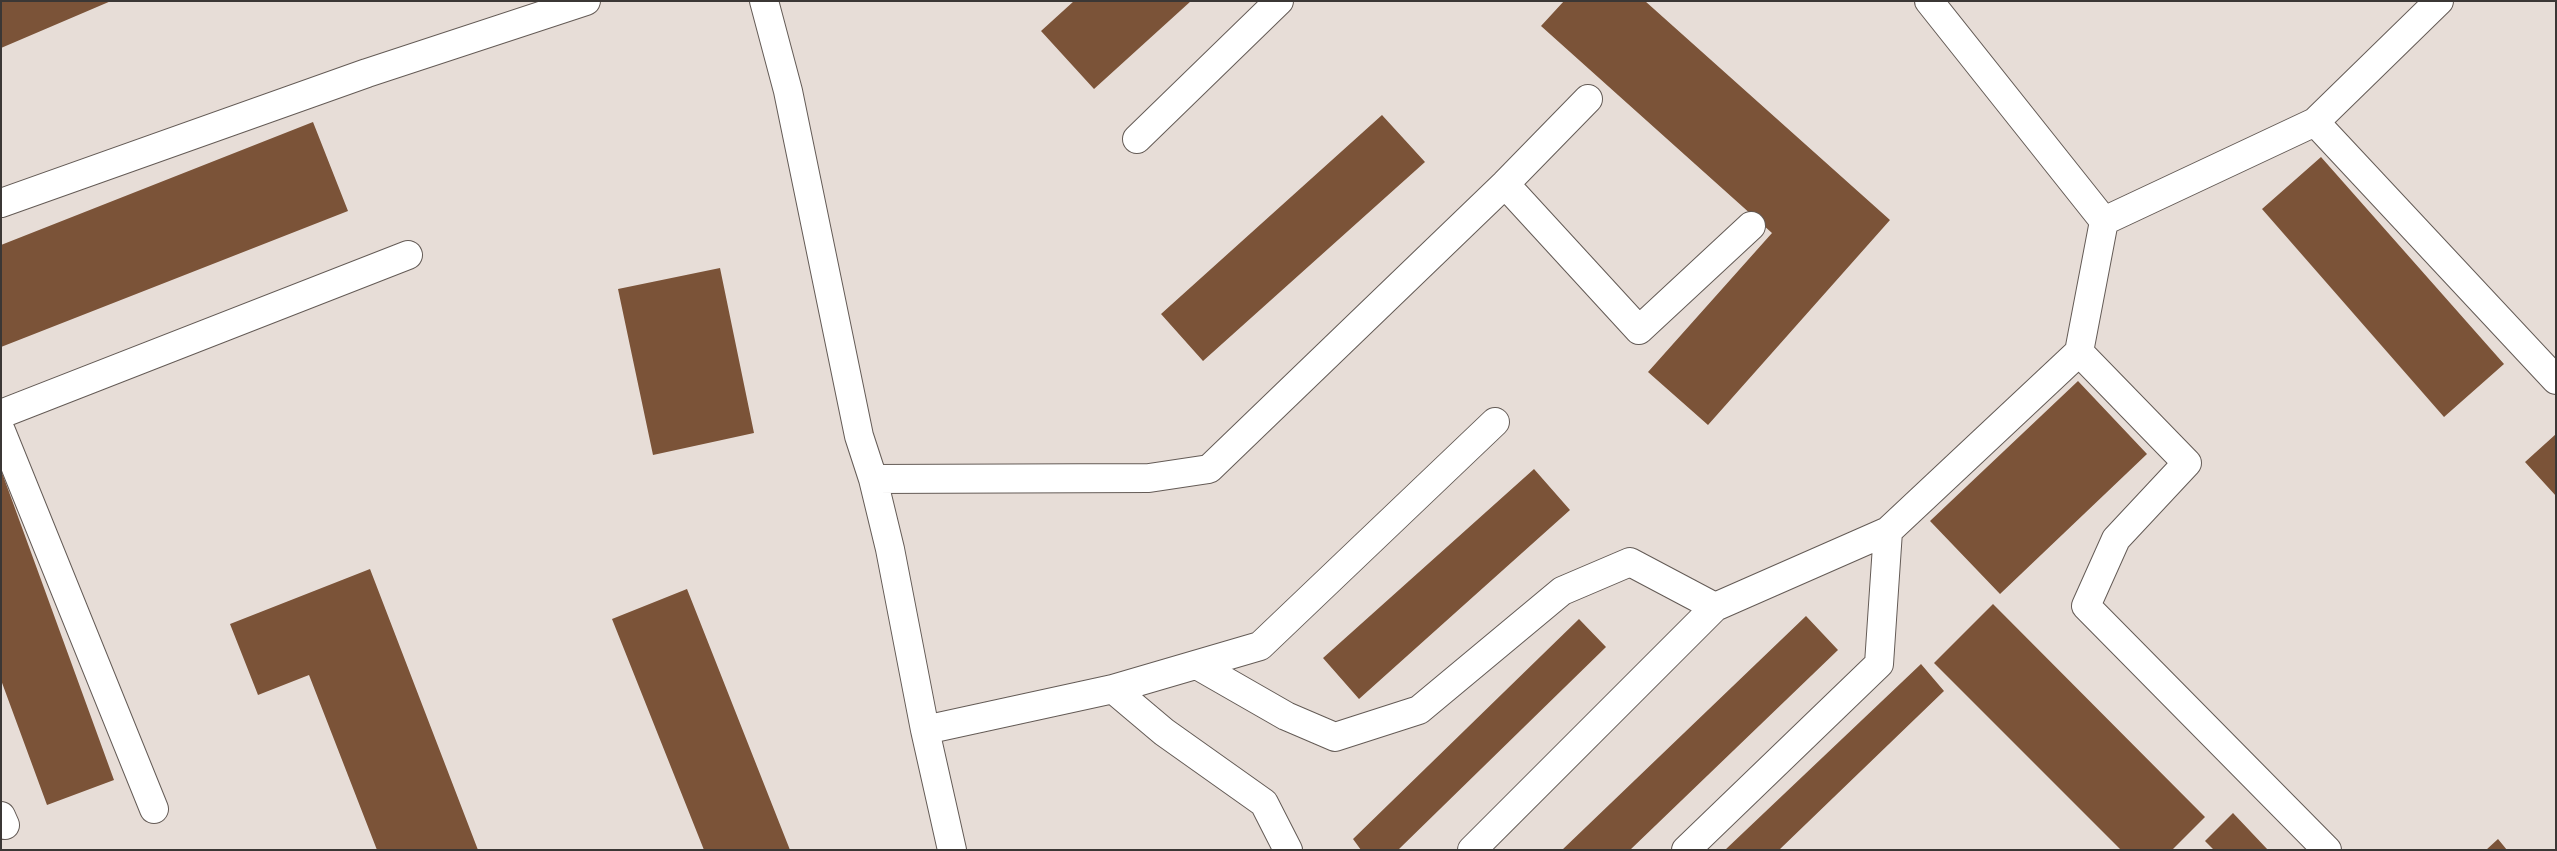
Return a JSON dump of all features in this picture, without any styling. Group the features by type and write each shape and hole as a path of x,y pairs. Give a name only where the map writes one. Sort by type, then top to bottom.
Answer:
{"street":[{"path":"1,203 367,74 586,1"},
{"path":"764,1 788,91 859,436 873,479 890,549 925,730 952,850"},
{"path":"1137,138 1279,1"},
{"path":"1472,850 1715,607 1888,531 2079,352 2104,221 1928,1"},
{"path":"2104,221 2315,122 2438,1"},
{"path":"873,479 1149,478 1209,469 1505,184 1588,99"},
{"path":"2315,122 2556,380"},
{"path":"1505,184 1639,330 1751,226"},
{"path":"1,414 408,255"},
{"path":"2079,352 2187,463 2116,539 2086,606 2327,850"},
{"path":"925,730 1113,689 1260,646 1495,422"},
{"path":"1,431 154,809"},
{"path":"1686,850 1879,664 1888,531"},
{"path":"1197,665 1286,716 1335,737 1419,710 1562,591 1630,562 1715,607"},
{"path":"1113,689 1164,732 1264,803 1288,850"}],"building":[{"path":"1,1 111,1 1,48"},
{"path":"1074,1 1191,1 1094,89 1041,31"},
{"path":"1564,1 1645,1 1890,220 1708,425 1648,372 1772,233 1541,26"},
{"path":"1382,115 1425,162 1203,361 1161,314"},
{"path":"313,122 348,211 1,347 1,245"},
{"path":"2321,157 2504,364 2444,417 2262,209"},
{"path":"720,268 754,433 653,455 618,289"},
{"path":"2078,381 2147,454 2000,594 1930,521"},
{"path":"2556,434 2556,496 2525,462"},
{"path":"1534,469 1570,510 1359,699 1323,658"},
{"path":"1,470 114,780 47,805 1,680"},
{"path":"370,569 478,850 377,850 309,675 258,695 230,624"},
{"path":"687,589 790,850 704,850 612,619"},
{"path":"1993,604 2205,817 2172,850 2121,850 1934,663"},
{"path":"1806,616 1838,650 1630,850 1562,850"},
{"path":"1579,619 1606,647 1398,850 1361,850 1353,839"},
{"path":"1921,664 1944,691 1779,850 1725,850"},
{"path":"2233,813 2268,850 2214,850 2205,841"},
{"path":"2498,839 2507,850 2486,850"}]}
